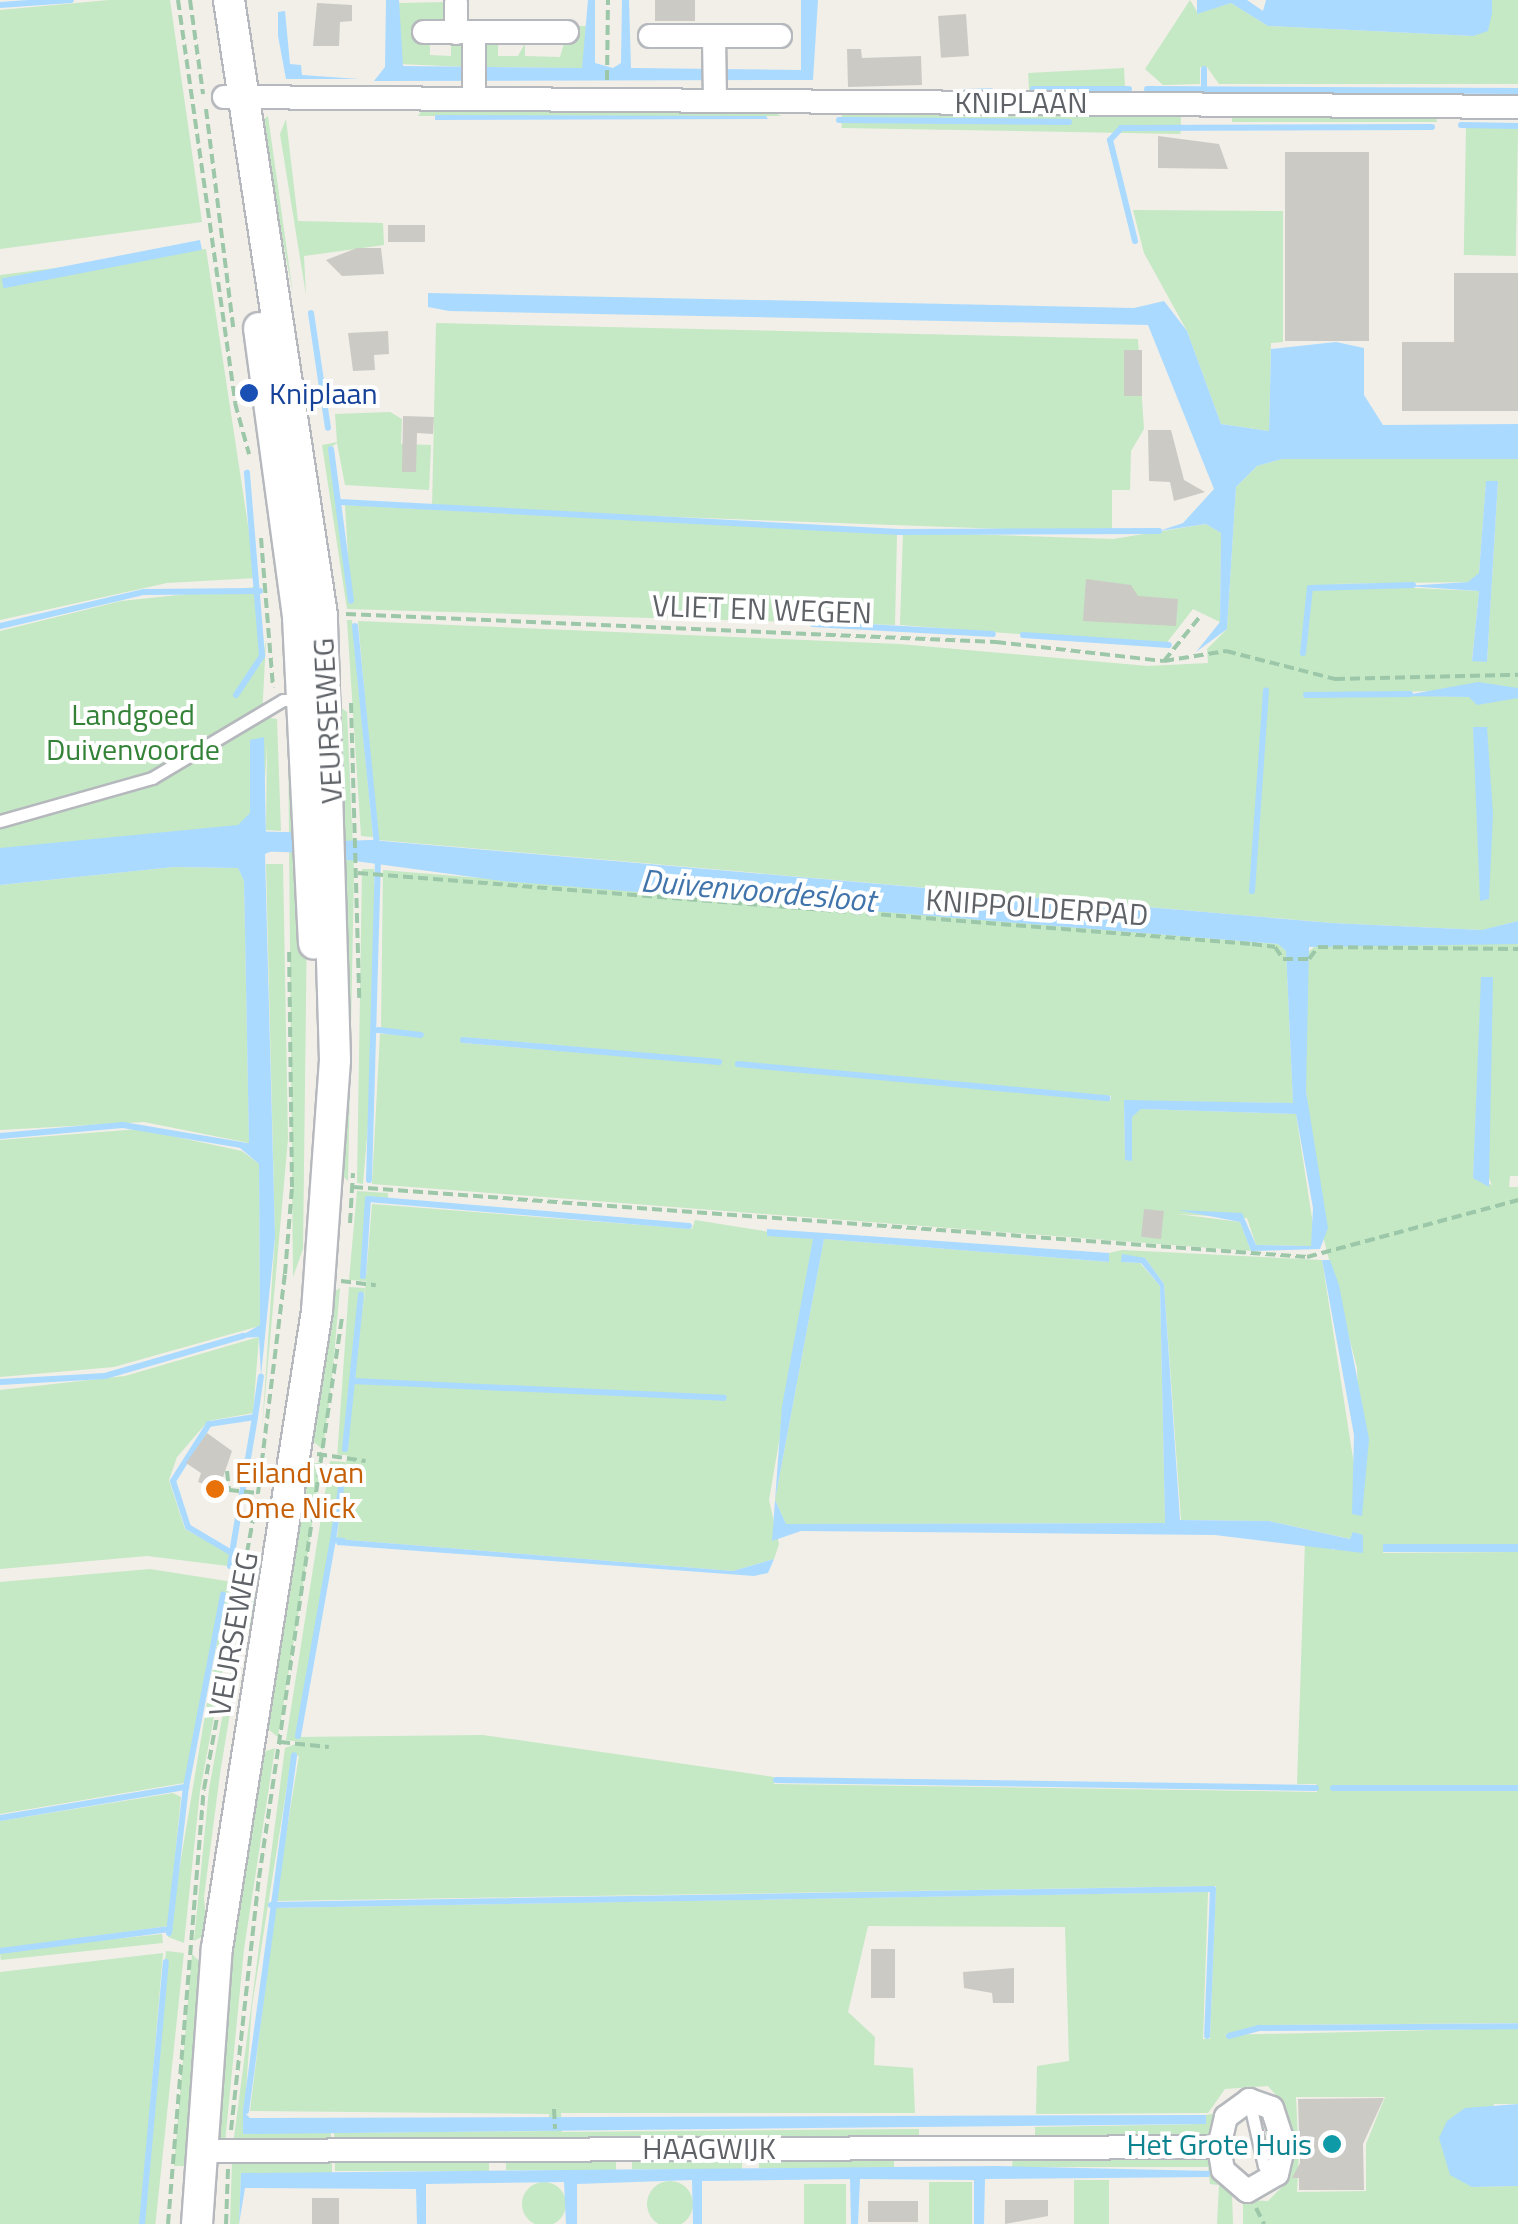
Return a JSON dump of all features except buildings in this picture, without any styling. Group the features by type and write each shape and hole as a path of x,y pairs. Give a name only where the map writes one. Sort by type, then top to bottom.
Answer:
{"main road":[{"name":"VEURSEWEG","path":"197,2224 200,2151 246,1738 329,1185 341,869 209,0"},
{"name":"VEURSEWEG","path":"229,0 224,101 322,616 314,701"},
{"name":"VEURSEWEG","path":"292,1449 341,869"}],"street":[{"path":"456,3 474,62 474,91"},
{"path":"424,32 568,32"},
{"path":"650,36 780,36"},
{"path":"714,37 715,93"},
{"name":"KNIPLAAN","path":"224,101 474,91 1518,108"},
{"path":"1249,2100 1272,2108 1280,2125 1276,2174 1266,2187 1234,2185 1218,2147 1226,2118 1249,2100"},
{"name":"HAAGWIJK","path":"200,2151 1218,2147"}],"lane":[{"path":"0,820 152,778 314,701"},
{"path":"1249,2100 1264,2166"}],"path":[{"path":"178,0 235,403 250,458"},
{"path":"190,0 224,101"},
{"path":"607,88 608,0"},
{"path":"260,534 314,701"},
{"path":"1164,660 1202,614"},
{"name":"VLIET EN WEGEN","path":"322,616 996,642 1164,660 1226,652 1335,679 1518,675"},
{"name":"VEURSEWEG","path":"314,701 341,869"},
{"name":"KNIPPOLDERPAD","path":"341,869 1252,944 1275,947 1284,959 1307,960 1318,947 1518,949"},
{"name":"VEURSEWEG","path":"168,2224 204,1790 258,1493 292,1186 289,942"},
{"path":"329,1185 1307,1257 1518,1200"},
{"path":"292,1449 366,1461"},
{"path":"228,1471 235,1490 258,1493"},
{"path":"246,1738 329,1746"}],"green space":[{"path":"109,0 170,0 202,222 0,249 0,10"},
{"path":"1190,0 1198,13 1231,3 1268,26 1473,36 1492,13 1492,0 1518,0 1518,84 1219,84 1207,67 1200,67 1200,84 1163,85 1145,69"},
{"path":"451,2 451,19 430,42 430,55 451,56 451,42 462,43 467,67 400,64 399,3"},
{"path":"569,26 588,26 582,68 481,67 488,42 498,43 498,56 518,56 525,43 525,56 560,57"},
{"path":"1124,68 1125,86 1029,91 1028,73"},
{"path":"754,105 782,116 418,116 425,106"},
{"path":"842,107 1181,113 1181,134 842,128"},
{"path":"1232,109 1436,117 1437,122 1232,122"},
{"path":"268,116 293,294 260,122"},
{"path":"286,119 298,221 383,223 384,245 304,256 306,295 280,134"},
{"path":"1466,127 1518,128 1516,256 1464,255"},
{"path":"1133,210 1283,211 1283,342 1271,343 1269,431 1221,424 1187,331 1144,253"},
{"path":"206,249 256,578 167,583 0,620 0,275"},
{"path":"436,323 1138,339 1144,429 1131,451 1130,490 1112,490 1112,533 432,508"},
{"path":"390,412 402,419 401,444 431,445 429,490 345,485 337,443 328,449 351,604 345,505 897,534 895,625 347,609 322,445 337,442 335,414"},
{"path":"1282,459 1518,459 1518,688 1340,694 1518,698 1518,921 1483,930 1332,923 378,840 358,621 899,644 1148,666 1208,663 1207,649 1227,629 1236,487 1257,466","holes":["1498,481 1487,662 1472,660 1479,591 1329,584 1469,582 1479,573 1486,482","1473,727 1487,728 1489,899"]},
{"path":"1206,524 1221,533 1220,622 1193,609 1165,645 900,625 903,532 1113,539"},
{"name":"Landgoed Duivenvoorde","path":"256,587 261,666 266,640 262,717 277,719 281,831 266,830 267,744 261,851 0,874 0,631 121,601"},
{"path":"347,620 352,620 373,837 361,836"},
{"path":"338,705 347,712 354,872 348,1181 336,1169"},
{"path":"288,726 307,918 303,1249 293,1277"},
{"path":"266,864 283,864 288,1139 262,1430 275,1237"},
{"path":"174,867 238,868 244,881 249,1143 144,1122 0,1130 0,885"},
{"path":"362,869 374,869 376,1029 363,1184 357,1183"},
{"path":"383,870 1278,944 1286,951 1293,1103 1133,1101 1124,1107 1125,1160 1132,1160 1132,1116 1141,1109 1296,1114 1315,1238 1311,1246 1256,1245 1247,1218 1177,1214 1240,1222 1251,1251 372,1184 380,1034 425,1035 381,1029","holes":["462,1037 721,1060 722,1064 462,1043","737,1062 1111,1096 1111,1100 737,1066"]},
{"path":"1319,943 1518,944 1518,1176 1510,1176 1509,1187 1518,1187 1518,1544 1384,1546 1383,1553 1518,1552 1518,1785 1330,1785 1518,1790 1518,2023 1258,2025 1224,2035 1518,2028 1518,2104 1494,2104 1472,2187 1518,2186 1518,2224 1243,2224 1243,2200 1268,2201 1286,2183 1292,2150 1299,2149 1297,2192 1366,2191 1366,2144 1385,2097 1296,2097 1298,2141 1290,2141 1285,2106 1268,2086 1225,2089 1208,2113 1036,2114 1037,2066 1069,2061 1065,1927 868,1926 848,2012 875,2037 874,2065 913,2068 915,2113 561,2113 562,2132 919,2129 919,2138 335,2143 334,2133 549,2131 549,2114 250,2111 275,1908 1208,1892 1203,2039 1210,2039 1216,1886 275,1901 299,1756 292,1754 252,2006 243,2133 331,2133 331,2143 233,2145 285,1748 301,1742 286,1740 330,1461 346,1462 296,1737 483,1735 774,1777 774,1784 1317,1792 1316,1784 1297,1784 1305,1541 1334,1550 1351,1539 1269,1521 1181,1520 1164,1284 1145,1258 1121,1262 1140,1263 1160,1286 1165,1523 786,1524 775,1500 824,1239 1108,1262 1109,1253 1122,1250 1322,1260 1362,1516 1357,1368 1324,1240 1306,1091 1306,954","holes":["1492,977 1485,1169 1492,1185 1473,1178 1482,978"]},
{"path":"139,1129 242,1151 259,1164 260,1326 114,1367 0,1377 0,1140"},
{"path":"357,1191 388,1193 388,1199 366,1199 366,1278 372,1204 692,1229 695,1220 814,1239 769,1500 779,1544 774,1559 733,1571 337,1539 356,1383 727,1396 357,1380 366,1281 349,1280"},
{"path":"349,1287 365,1288 353,1456 337,1455"},
{"path":"340,1288 323,1450 305,1434 317,1419 329,1323 324,1298"},
{"path":"259,1337 253,1413 208,1421 177,1457 169,1480 185,1529 230,1554 228,1566 147,1556 0,1569 0,1390 125,1376"},
{"path":"321,1462 278,1737 259,1722 282,1631 275,1620 285,1613 308,1481 301,1466"},
{"path":"150,1569 239,1583 200,1791 184,1943 168,1937 226,1589 184,1783 0,1814 0,1582"},
{"path":"246,1587 257,1595 252,1625 243,1633 220,1774 204,1897 207,1934 194,1941 209,1789"},
{"path":"275,1748 244,1949 225,2143 211,2137 228,1948 254,1755"},
{"path":"173,1793 181,1797 168,1926 0,1949 0,1821"},
{"path":"162,1934 163,1943 1,1960 0,1951"},
{"path":"166,1951 184,1953 155,2224 137,2223"},
{"path":"163,1953 140,2224 0,2224 0,1972"},
{"path":"192,1954 201,1963 189,2166 174,2166"},
{"path":"1217,2113 1208,2136 1035,2138 1035,2127 1205,2124 1206,2115"},
{"path":"1209,2155 1232,2194 1233,2224 1217,2224 1219,2185 1210,2184 1208,2167 1012,2167 1013,2156"},
{"path":"759,2157 894,2157 894,2168 759,2168"},
{"path":"632,2159 742,2159 742,2169 632,2169"},
{"path":"506,2160 616,2160 616,2170 506,2170"},
{"path":"332,2161 332,2173 241,2173 239,2224 230,2224 232,2162"},
{"path":"335,2161 489,2161 489,2171 335,2171"},
{"path":"1074,2180 1109,2180 1109,2224 1074,2224"},
{"path":"670,2181 686,2188 693,2204 686,2220 670,2227 654,2220 647,2204 654,2188"},
{"path":"544,2182 560,2188 566,2204 560,2220 544,2226 528,2220 522,2204 528,2188"},
{"path":"929,2182 972,2182 972,2224 929,2224"},
{"path":"804,2184 846,2184 846,2224 804,2224"}],"water":[{"path":"386,0 399,0 403,66 582,68 588,0 595,0 595,63 613,68 621,63 622,0 629,0 631,68 801,70 801,0 818,0 813,80 374,81 385,67"},
{"path":"1197,0 1247,0 1263,11 1266,0 1492,0 1492,13 1488,31 1473,36 1268,26 1231,3 1197,14"},
{"path":"285,11 290,64 301,65 302,75 359,79 286,79 278,36 278,12"},
{"path":"435,115 766,116 768,119 435,120"},
{"path":"200,240 202,250 4,288 2,279"},
{"path":"428,293 1134,308 1164,301 1187,331 1221,424 1269,431 1271,349 1336,342 1364,348 1364,395 1383,425 1518,424 1518,459 1282,459 1257,466 1236,487 1227,629 1196,652 1220,622 1221,533 1206,524 1159,531 1183,523 1214,489 1148,325 449,311 428,307"},
{"path":"1486,481 1498,481 1487,662 1472,661 1479,591 1406,586 1468,582 1479,573"},
{"path":"1478,682 1518,688 1518,698 1477,705 1469,697 1401,696"},
{"path":"1473,727 1487,727 1493,814 1489,899 1480,901"},
{"path":"264,737 266,838 274,843 371,840 1332,923 1482,930 1518,921 1518,944 1309,947 1306,1091 1328,1228 1320,1249 1251,1251 1240,1222 1178,1210 1242,1213 1256,1245 1311,1246 1313,1208 1296,1114 1141,1109 1132,1117 1132,1161 1125,1160 1124,1100 1293,1103 1286,951 1278,944 502,881 274,850 265,854 275,1237 261,1376 259,1337 237,1338 260,1325 259,1164 233,1142 249,1143 244,881 238,868 174,867 0,885 0,848 238,825 250,813 250,740"},
{"path":"1481,977 1493,977 1489,1187 1473,1178"},
{"path":"767,1229 1109,1253 1109,1262 824,1239 775,1500 782,1406 813,1239 767,1236"},
{"path":"1122,1254 1145,1258 1164,1284 1180,1520 1269,1521 1350,1539 1353,1532 1363,1535 1363,1553 1215,1535 801,1531 772,1541 775,1500 786,1524 1165,1523 1160,1286 1141,1263 1121,1262"},
{"path":"1322,1260 1330,1260 1339,1285 1369,1439 1362,1516 1352,1514 1354,1435"},
{"path":"337,1539 733,1571 774,1559 768,1573 754,1576 337,1545"},
{"path":"1383,1544 1518,1544 1518,1552 1383,1552"},
{"path":"1518,2104 1518,2186 1472,2187 1450,2175 1439,2138 1447,2121 1465,2108"},
{"path":"243,2111 250,2118 1206,2115 1206,2124 243,2134"},
{"path":"996,2166 1211,2171 1209,2177 985,2179 984,2224 974,2224 974,2180 860,2179 858,2224 851,2224 850,2179 702,2181 702,2224 693,2224 692,2180 577,2184 577,2224 566,2224 564,2182 426,2184 426,2224 417,2224 416,2189 245,2188 239,2224 241,2173"}],"waterway":[{"path":"0,5 71,0"},
{"path":"1204,69 1204,88"},
{"path":"1033,89 1129,89"},
{"path":"1147,89 1518,91"},
{"path":"966,92 991,91"},
{"path":"839,120 1069,122"},
{"path":"1461,125 1518,126"},
{"path":"1135,241 1110,140 1121,128 1432,127"},
{"path":"311,313 328,428"},
{"path":"331,449 351,601"},
{"path":"236,695 262,656 247,473"},
{"path":"340,502 899,532 1159,531"},
{"path":"1303,653 1310,588 1413,585"},
{"path":"0,626 144,592 260,591"},
{"path":"813,624 993,634"},
{"path":"355,626 377,845"},
{"path":"1023,635 1169,645"},
{"path":"1252,891 1266,690"},
{"path":"1306,695 1410,694"},
{"name":"Duivenvoordesloot","path":"245,841 321,843"},
{"path":"369,1180 378,862"},
{"path":"378,1030 421,1035"},
{"path":"463,1040 719,1062"},
{"path":"738,1064 1107,1098"},
{"path":"0,1136 123,1125 241,1145"},
{"path":"363,1276 368,1199 689,1226"},
{"path":"345,1449 361,1295"},
{"path":"0,1382 105,1376 243,1336"},
{"path":"255,1417 209,1424 173,1481 188,1527 232,1553 255,1417 261,1376"},
{"path":"353,1381 724,1398"},
{"path":"333,1540 344,1468"},
{"path":"298,1736 333,1540 343,1541"},
{"path":"230,1566 232,1553"},
{"path":"169,1933 186,1787 223,1595"},
{"path":"246,2111 294,1755"},
{"path":"776,1780 1316,1788"},
{"path":"0,1818 186,1787"},
{"path":"1333,1788 1518,1788"},
{"path":"271,1905 1213,1889 1207,2036"},
{"path":"0,1951 170,1929"},
{"path":"142,2224 166,1962"},
{"path":"1229,2036 1258,2028 1518,2026"}],"place":[{"name":"Kniplaan","path":"249,393"},
{"name":"Eiland van Ome Nick","path":"215,1489"},
{"name":"Het Grote Huis","path":"1332,2144"}]}
